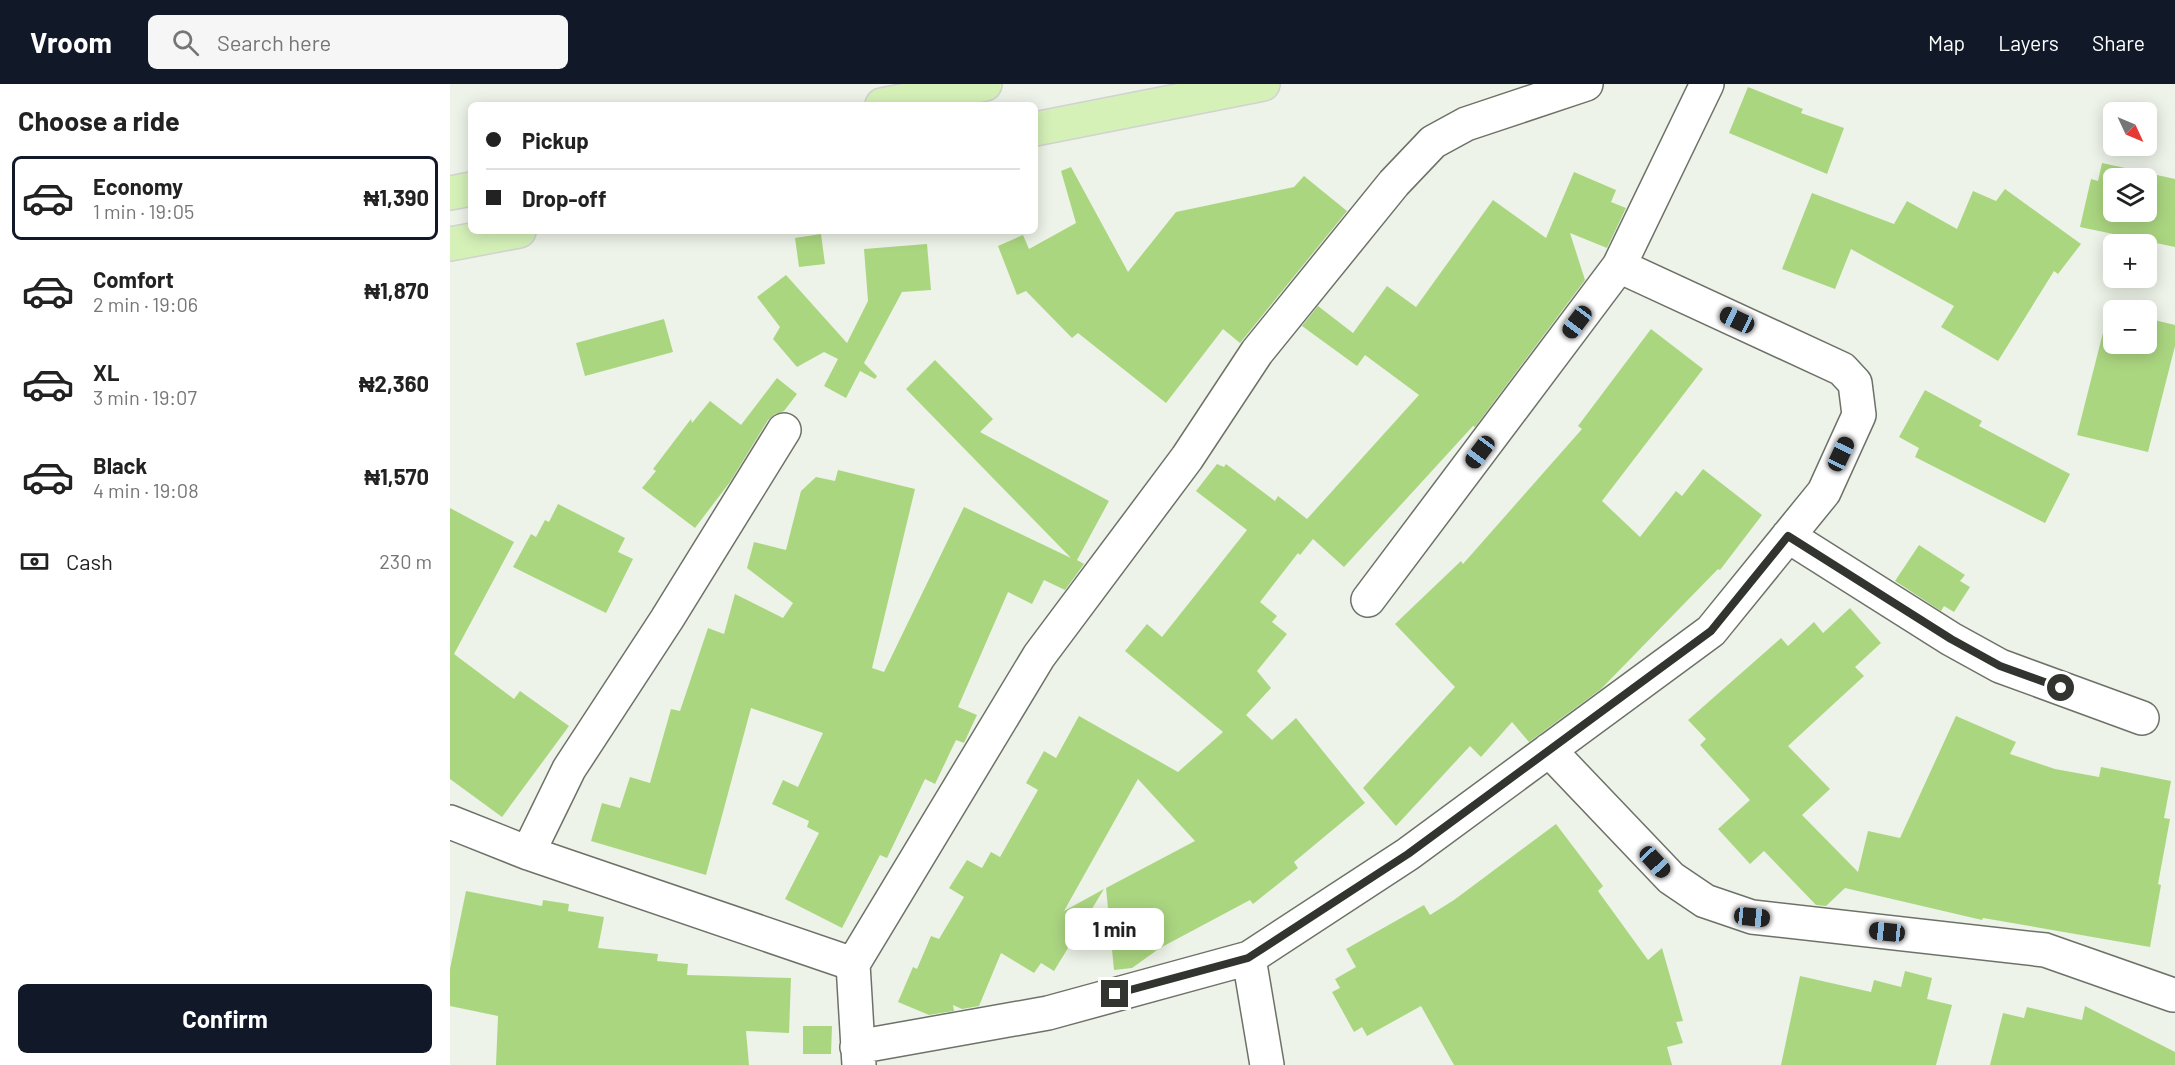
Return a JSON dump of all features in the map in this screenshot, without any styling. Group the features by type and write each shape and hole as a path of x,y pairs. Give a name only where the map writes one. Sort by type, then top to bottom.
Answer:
{"main road":[{"path":"897,102 985,84"},
{"path":"1038,128 1263,84"},
{"path":"450,193 468,190"},
{"path":"450,244 503,234"}],"street":[{"path":"1586,84 1466,124 1433,142 1394,183 1257,352 1187,458 1039,656 853,964 858,1056 1048,1013 1248,958 1408,854 1711,631 1824,492 1859,415 1855,383 1842,369 1619,266"},
{"path":"1368,600 1619,266 1707,84"},
{"path":"528,853 569,769 667,619 784,430"},
{"path":"1788,536 1951,639 2000,666 2142,718"},
{"path":"1549,750 1671,878 1705,901 1752,917 2045,950 2173,995"},
{"path":"450,822 528,853 853,964"},
{"path":"1248,958 1267,1065"}],"building":[{"path":"1748,87 1803,109 1801,113 1844,128 1827,174 1729,133"},
{"path":"2102,163 2125,168 2103,168 2103,222 2157,222 2157,175 2175,179 2175,247 2157,243 2157,234 2113,234 2080,227 2091,179 2098,181"},
{"path":"1071,167 1128,272 1176,212 1294,187 1304,176 1347,211 1240,343 1223,329 1166,403 1078,333 1072,338 1026,291 1017,295 998,246 1023,235 1029,249 1076,223 1061,171"},
{"path":"1574,172 1616,190 1611,202 1626,208 1607,248 1570,233 1585,280 1475,427 1473,426 1344,567 1313,539 1300,555 1298,553 1260,602 1277,616 1272,622 1287,634 1257,671 1271,688 1246,715 1272,740 1296,718 1365,803 1294,862 1298,868 1253,904 1250,900 1160,948 1132,968 1114,970 1106,888 1195,841 1138,779 1064,911 1104,889 1054,971 1041,963 1034,973 1001,953 979,1006 962,1009 953,1005 954,1011 929,1015 898,1002 913,967 917,969 931,936 939,939 964,897 949,888 967,860 982,868 991,852 1000,857 1038,790 1026,783 1044,751 1056,758 1079,716 1178,772 1223,732 1125,651 1147,624 1162,637 1247,530 1196,491 1217,464 1224,467 1226,464 1275,501 1278,496 1307,519 1419,395 1365,355 1357,366 1302,326 1318,306 1353,333 1387,286 1416,307 1493,200 1546,238"},
{"path":"2005,189 2081,244 2058,274 2054,271 1998,361 1941,327 1954,306 1851,249 1835,289 1782,269 1812,193 1894,224 1907,201 1957,229 1973,191 1996,201"},
{"path":"821,234 825,264 799,267 795,238"},
{"path":"927,244 931,290 902,292 864,363 877,376 875,379 860,371 846,398 824,386 838,359 824,352 797,367 773,339 780,327 757,297 786,275 847,343 868,301 864,249"},
{"path":"664,319 673,352 585,376 576,343"},
{"path":"2157,321 2175,325 2175,346 2148,452 2077,435 2103,333 2103,354 2157,354"},
{"path":"1651,329 1703,369 1602,501 1640,537 1676,491 1682,496 1703,469 1762,515 1720,570 1718,569 1601,689 1529,742 1512,722 1481,757 1470,746 1396,826 1363,788 1455,687 1395,624 1461,561 1463,564 1582,429 1578,426"},
{"path":"935,360 993,419 980,432 1109,501 1077,560 1084,564 1065,590 1044,580 1032,604 1008,592 958,707 977,715 964,743 956,740 935,784 925,779 887,858 880,855 842,928 785,899 819,833 807,827 809,821 772,804 783,780 798,787 823,733 751,708 706,875 591,841 602,803 620,808 630,777 650,783 671,709 680,711 708,628 724,634 735,594 783,618 793,603 747,568 754,542 786,550 801,491 816,477 835,481 838,470 915,489 872,668 884,672 964,507 1071,558 906,389"},
{"path":"777,378 797,394 784,411 768,420 730,482 695,528 642,488 656,471 653,469 691,419 692,423 710,401 741,425"},
{"path":"1925,390 1982,421 1979,426 2070,474 2045,523 1915,457 1919,448 1899,437"},
{"path":"558,504 625,538 618,552 633,559 606,613 513,567 531,534 536,537 545,520 549,522"},
{"path":"450,508 514,542 454,654 514,699 520,691 569,726 502,817 450,779"},
{"path":"1919,545 1965,575 1960,581 1970,587 1954,612 1944,606 1941,611 1895,581"},
{"path":"1850,608 1881,643 1855,667 1864,676 1788,746 1830,789 1802,815 1858,872 1868,831 1900,838 1956,716 2016,742 2010,754 2055,769 2099,777 2101,767 2171,781 2164,818 2170,819 2158,884 2161,885 2150,947 1983,918 1982,920 1845,888 1826,906 1816,905 1764,851 1750,864 1718,829 1750,800 1700,745 1706,739 1688,720 1781,638 1788,646 1814,622 1823,633"},
{"path":"1556,824 1603,886 1598,891 1648,960 1662,948 1683,1021 1676,1022 1683,1043 1667,1047 1672,1065 1454,1065 1421,1006 1367,1036 1362,1027 1354,1032 1332,992 1340,988 1335,979 1356,967 1346,949 1424,905 1430,915 1454,900"},
{"path":"466,891 542,906 543,900 569,904 568,911 604,917 598,948 658,954 657,961 688,964 687,975 791,978 789,1033 746,1031 749,1065 496,1065 498,1016 450,1006 450,969"},
{"path":"1905,971 1932,978 1927,999 1952,1005 1936,1065 1781,1065 1800,976 1871,992 1874,980 1901,987"},
{"path":"2085,1006 2175,1052 2175,1065 1990,1065 2003,1013 2024,1018 2027,1007 2082,1020"},
{"path":"803,1026 832,1026 831,1054 803,1054"}],"route":[{"path":"1115,994 1248,958 1408,854 1711,631 1788,536 1951,639 2000,666 2061,688"}]}
